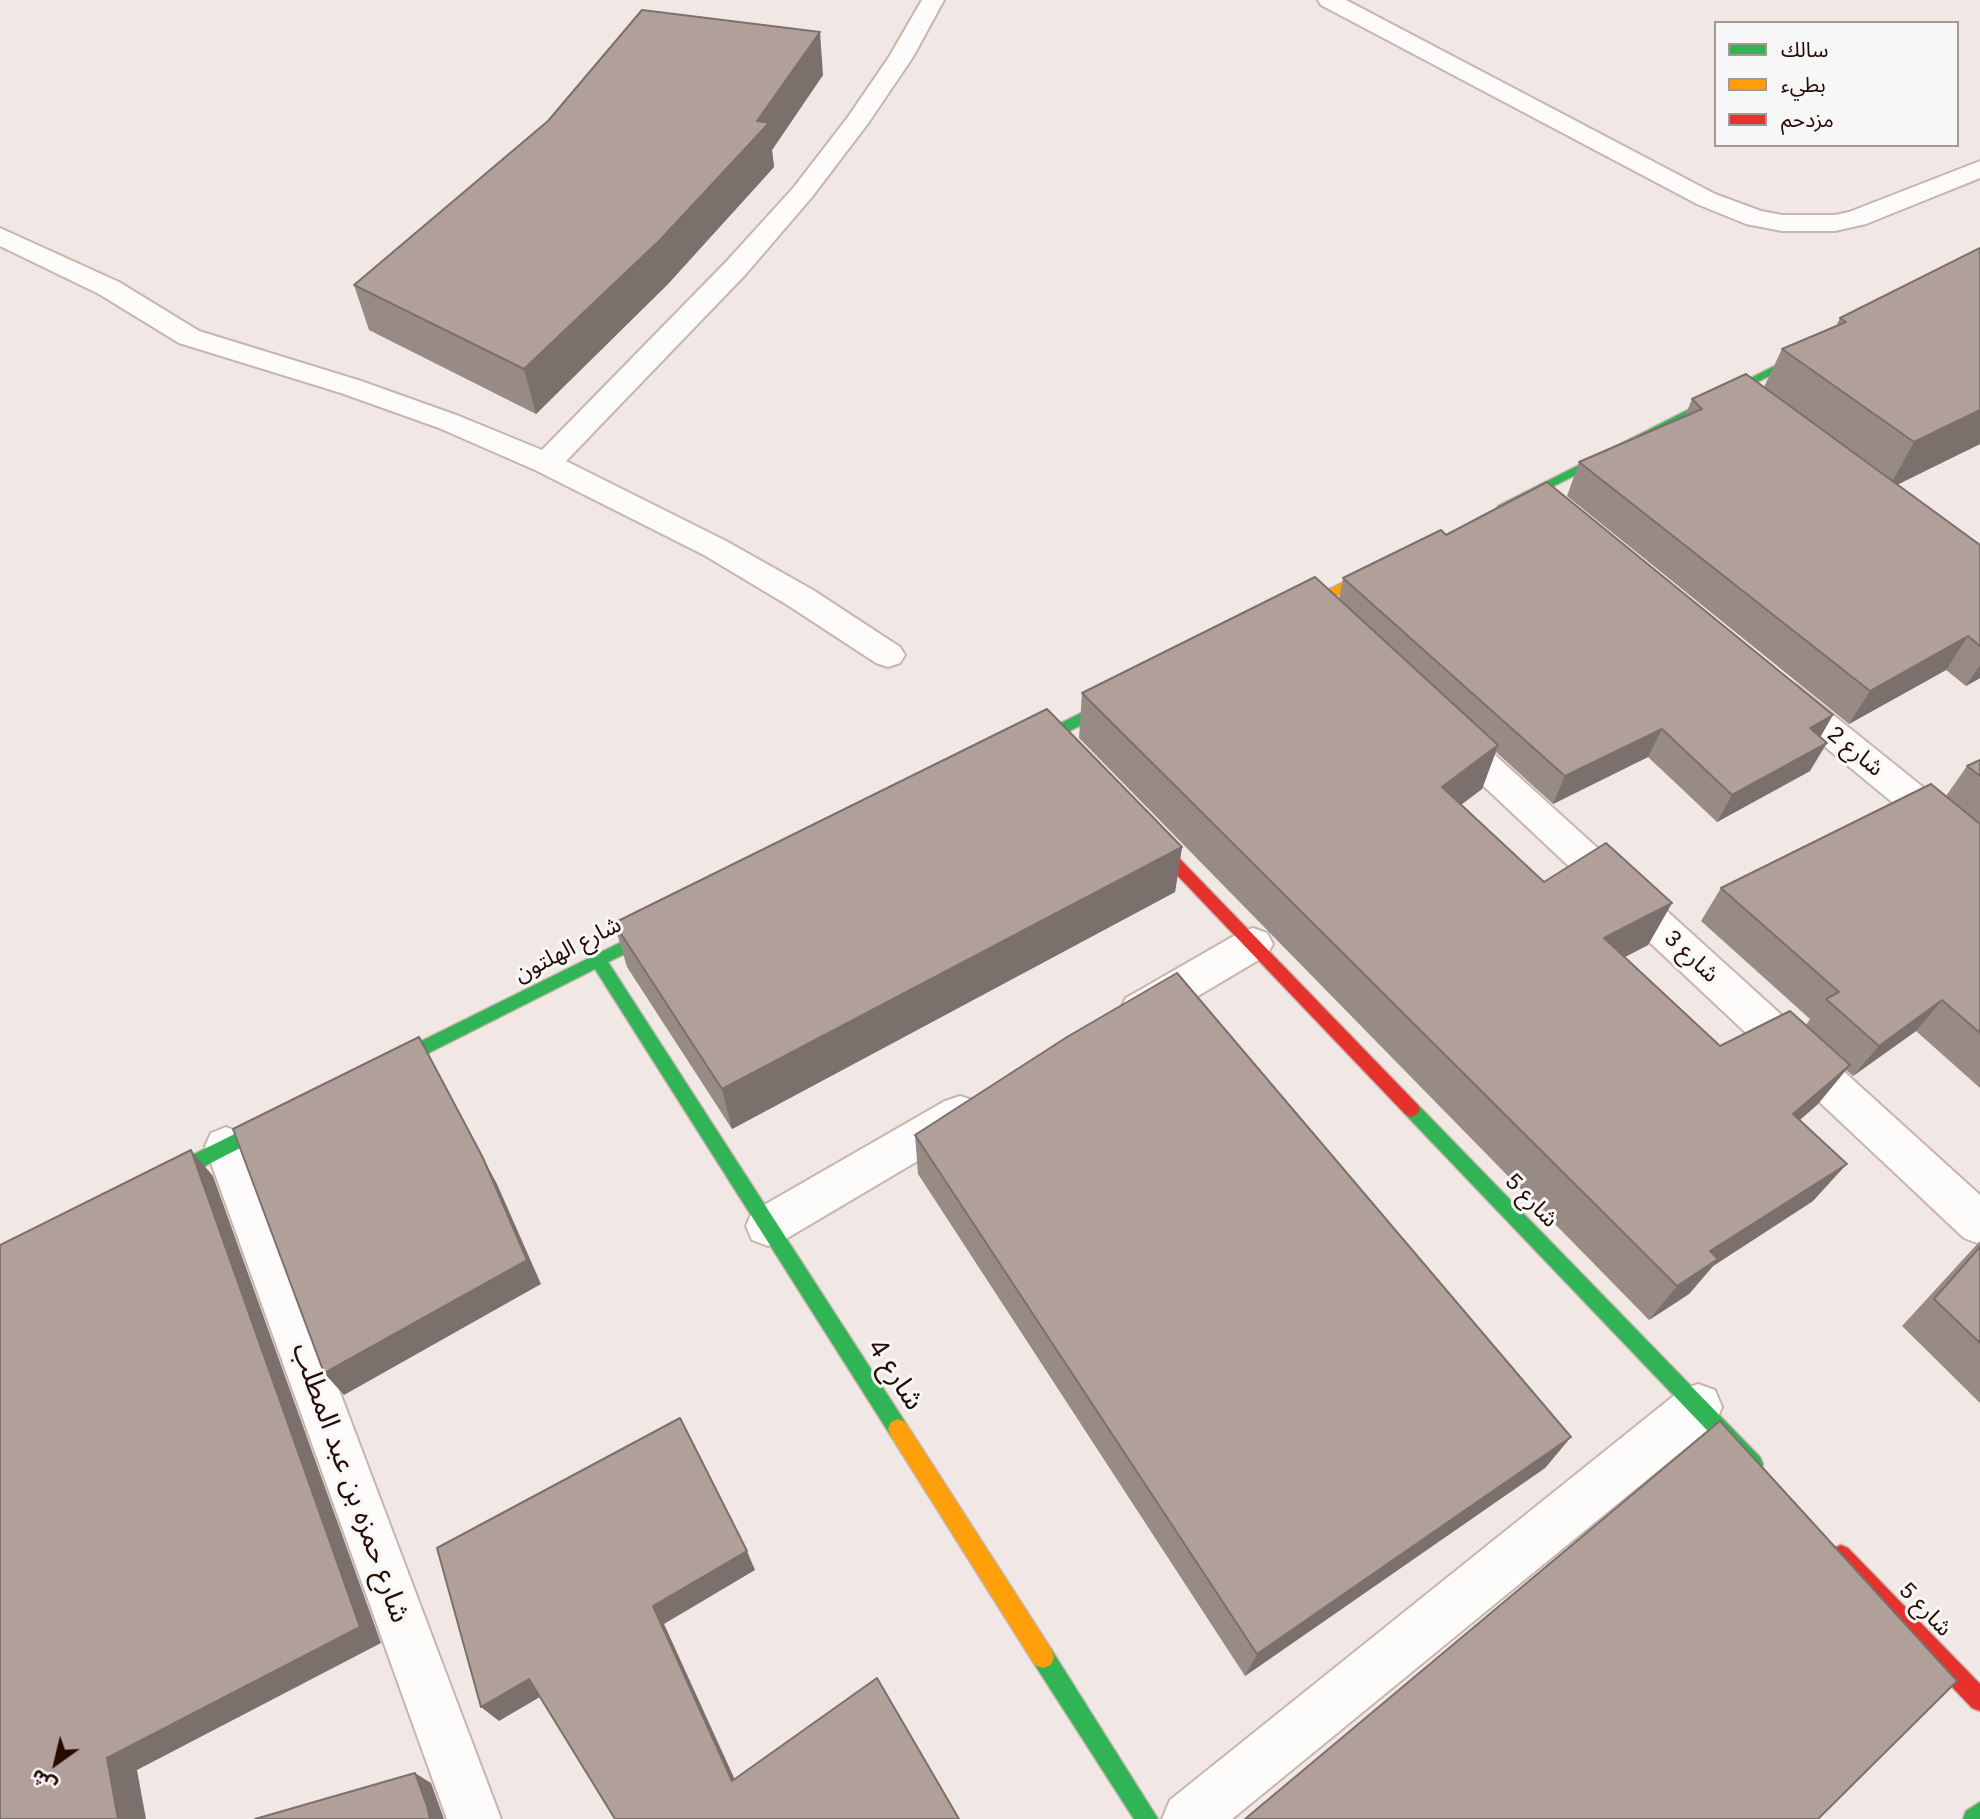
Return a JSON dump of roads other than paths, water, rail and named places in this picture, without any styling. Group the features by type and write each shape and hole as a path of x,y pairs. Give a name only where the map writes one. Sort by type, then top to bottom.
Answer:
{"street":[{"path":"546,463 736,269 803,192 857,122 901,57 933,0"},
{"path":"1329,0 1706,199 1755,218 1796,224 1835,223 1857,218 1980,169"},
{"path":"0,236 109,288 189,337 351,387 449,422 546,463 715,548 801,598 888,655"},
{"path":"1488,514 1547,499 1743,400 1838,336"},
{"path":"1272,622 1405,556"},
{"path":"1309,604 1339,632"},
{"name":"شارع 2","path":"1758,672 1980,854"},
{"path":"1001,758 1055,739 1149,684"},
{"name":"شارع 3","path":"1431,717 1980,1224"},
{"name":"شارع 5","path":"1127,814 1764,1476"},
{"name":"شارع الهلتون","path":"363,1078 684,917"},
{"path":"1111,1027 1253,944"},
{"name":"شارع 4","path":"598,960 1147,1819"},
{"path":"768,1226 993,1095"},
{"path":"143,1188 301,1109"},
{"name":"شارع حمزه بن عبد المطلب","path":"226,1146 474,1819"},
{"path":"1189,1819 1698,1407"},
{"name":"شارع 5","path":"1830,1544 1980,1700"},
{"path":"1974,1819 1980,1813"}]}
